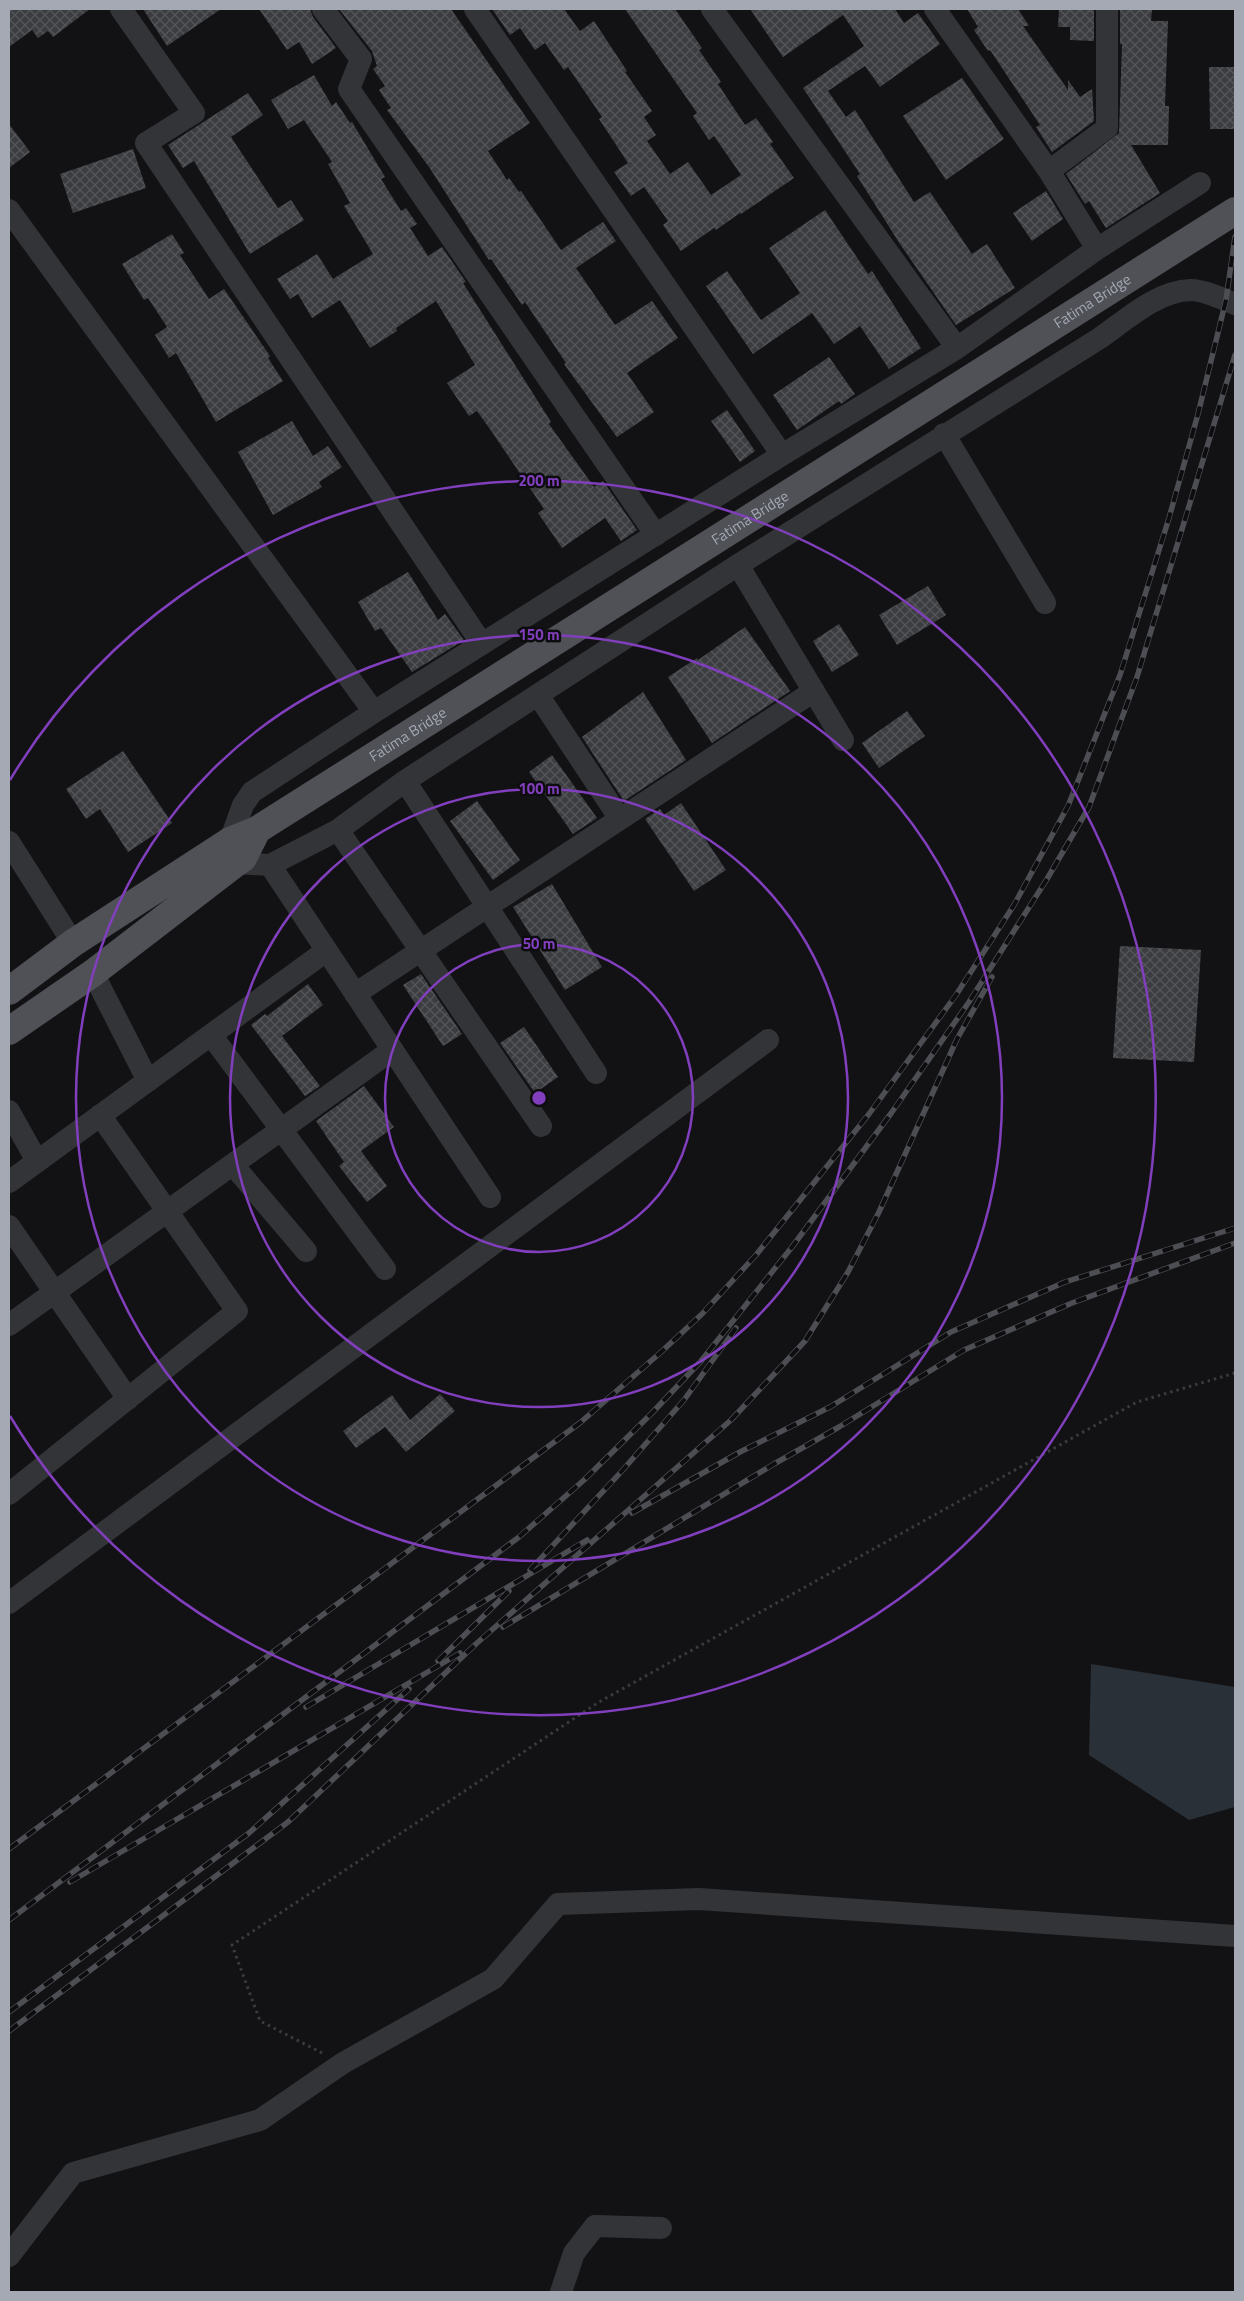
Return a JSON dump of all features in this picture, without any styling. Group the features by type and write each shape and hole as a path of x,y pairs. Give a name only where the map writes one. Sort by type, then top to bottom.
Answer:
{"main road":[{"name":"Fatima Bridge","path":"233,852 261,828 1235,211"},
{"path":"9,991 74,943 233,852"},
{"path":"9,1031 93,973 233,852"}],"street":[{"path":"121,9 194,113 146,143 482,644"},
{"path":"323,9 360,59 349,89 656,535"},
{"path":"475,9 782,455"},
{"path":"712,9 957,348"},
{"path":"935,9 1049,171 1097,249"},
{"path":"1049,171 1107,128 1107,9"},
{"path":"490,1197 270,865 233,852 242,805 252,792 374,712 782,455 957,348 1097,249 1200,183"},
{"path":"9,210 374,712"},
{"path":"270,865 338,830 405,781 738,565 944,434 1100,338 1153,301 1171,294 1192,290 1235,304"},
{"path":"944,434 1045,603"},
{"path":"738,565 842,740"},
{"path":"355,994 814,691"},
{"path":"538,695 620,819"},
{"path":"405,781 596,1073"},
{"path":"338,830 541,1126"},
{"path":"9,842 74,943"},
{"path":"9,1182 326,951"},
{"path":"93,973 148,1081"},
{"path":"211,1035 385,1269"},
{"path":"9,1603 768,1040"},
{"path":"9,1325 392,1050"},
{"path":"9,1111 37,1161"},
{"path":"12,1484 128,1398 237,1311 100,1115"},
{"path":"233,1164 306,1250"},
{"path":"9,1226 128,1398"},
{"path":"9,2256 73,2173 260,2120 342,2063 493,1979 558,1904 699,1899 1235,1936"},
{"path":"562,2292 574,2253 595,2226 661,2228"}],"path":[{"path":"342,2063 260,2021 232,1945 599,1702 1137,1402 1235,1373"}],"shaded area":[{"path":"1091,1664 1235,1687 1235,1807 1189,1820 1089,1755"}],"building":[{"path":"9,9 90,9 53,37 48,31 38,38 32,30 9,47"},
{"path":"143,9 221,9 167,46"},
{"path":"259,9 310,9 313,17 336,48 312,64 299,42 287,50"},
{"path":"339,9 451,9 530,123 488,151 507,180 509,178 519,192 521,191 561,250 603,222 616,241 576,268 615,325 652,301 678,338 627,373 654,412 617,437 564,364 566,363 525,302 522,305 491,259 489,260 429,167 387,110 391,108 379,90 385,86 373,69 377,66 372,51"},
{"path":"492,9 564,9 580,31 594,21 627,71 625,72 652,111 644,117 656,135 647,141 670,174 688,162 711,195 741,175 714,136 709,140 693,116 697,113 625,9 675,9 702,48 699,50 721,82 718,84 745,125 756,118 773,142 770,144 794,178 681,251 663,225 668,221 644,187 631,196 614,172 628,163 599,119 602,117 568,67 564,70 545,43 535,50 520,28 510,35"},
{"path":"750,9 895,9 904,23 918,13 940,44 880,87 865,66 828,91 846,117 855,110 914,202 930,192 972,254 987,244 1015,288 956,325 900,244 857,176 860,174 803,88 864,46 843,15 783,57"},
{"path":"967,9 1018,9 1029,26 1023,26 1068,90 1068,80 1080,97 1092,89 1094,121 1052,152 1036,127 1040,125 990,50 988,51 974,30 978,27"},
{"path":"1059,9 1094,9 1094,41 1070,40 1070,27 1058,27"},
{"path":"1120,9 1152,9 1151,21 1168,21 1165,106 1169,106 1168,145 1131,145 1160,193 1106,228 1089,201 1085,204 1066,174 1119,133 1122,44 1120,44"},
{"path":"1209,67 1235,67 1235,129 1210,129"},
{"path":"314,75 332,106 336,102 350,123 352,122 385,177 381,179 401,211 406,208 417,224 410,228 428,256 442,247 466,282 463,283 551,422 549,424 594,487 603,481 637,530 621,541 605,518 562,548 538,513 544,509 492,432 477,411 469,416 447,383 475,365 436,301 396,328 397,331 370,348 340,300 312,318 298,294 290,299 277,279 317,254 333,279 373,254 344,206 350,203 328,164 332,162 304,120 288,129 271,100"},
{"path":"962,78 1004,139 946,180 903,116"},
{"path":"248,93 263,115 231,137 278,208 291,200 304,220 250,254 194,161 183,168 168,145"},
{"path":"9,124 30,152 9,168"},
{"path":"133,149 146,188 73,213 60,174"},
{"path":"1046,191 1063,219 1032,241 1013,213"},
{"path":"825,210 868,274 872,271 921,348 889,369 860,326 834,344 812,313 753,354 706,286 727,271 761,320 800,293 769,248"},
{"path":"172,234 184,253 180,255 209,299 224,289 270,356 268,358 283,381 216,422 176,353 169,358 155,335 167,327 148,298 144,300 122,264"},
{"path":"829,357 855,394 841,404 839,401 797,430 773,395"},
{"path":"727,410 755,451 740,462 711,421"},
{"path":"292,421 313,456 328,446 342,467 319,482 322,487 273,515 238,452"},
{"path":"408,572 438,620 445,614 464,640 412,672 381,628 375,631 358,602"},
{"path":"928,586 946,615 897,645 879,615"},
{"path":"839,624 859,655 832,672 813,641"},
{"path":"745,627 790,691 712,743 668,677 697,658 698,660"},
{"path":"643,692 686,760 624,801 582,737"},
{"path":"907,711 925,736 879,768 862,743"},
{"path":"123,751 172,823 128,852 100,809 86,819 66,789"},
{"path":"552,755 597,818 573,834 529,772"},
{"path":"477,801 520,860 493,880 450,821"},
{"path":"681,803 726,870 694,891 645,819 660,809 664,815"},
{"path":"552,884 602,967 565,990 513,907"},
{"path":"1120,946 1201,950 1194,1062 1113,1058"},
{"path":"421,974 462,1034 443,1046 403,985"},
{"path":"308,984 323,1005 282,1036 320,1086 305,1096 251,1025 265,1014 267,1016"},
{"path":"524,1027 558,1077 535,1093 500,1043"},
{"path":"364,1086 394,1127 361,1151 387,1186 367,1202 339,1166 344,1162 316,1121"},
{"path":"440,1394 455,1411 406,1452 385,1427 356,1448 343,1431 392,1395 410,1420"}],"railway":[{"path":"9,1849 581,1422 702,1314 756,1255 869,1114 956,995 1014,905 1068,806 1120,675 1169,518 1198,414 1226,300 1235,237"},
{"path":"9,1920 519,1537 584,1480 652,1413 701,1361 792,1247 892,1112 969,1002 1047,879 1089,807 1137,677 1235,355"},
{"path":"9,2031 288,1822 477,1643 731,1420 805,1341 848,1272 879,1212 957,1039 992,977"},
{"path":"632,1513 740,1452 830,1407 951,1332 1065,1282 1235,1228"},
{"path":"503,1627 839,1427 964,1350 1072,1303 1235,1243"},
{"path":"530,1570 621,1472 684,1400 736,1328"},
{"path":"306,1707 587,1540"},
{"path":"438,1661 509,1591"},
{"path":"70,1882 460,1653"},
{"path":"9,2012 249,1833 409,1689"}]}
